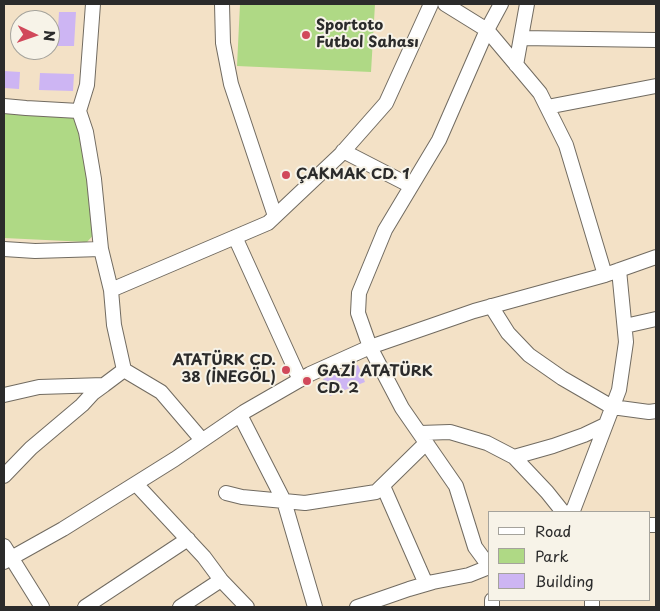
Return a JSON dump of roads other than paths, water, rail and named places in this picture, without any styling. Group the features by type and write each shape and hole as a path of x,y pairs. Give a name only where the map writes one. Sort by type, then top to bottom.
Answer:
{"street":[{"path":"92,4 87,85 79,111 86,132 94,179 101,249 111,290 114,324 124,370 161,392 202,440"},
{"path":"222,4 223,42 231,84 275,216"},
{"path":"111,290 235,237 268,222 275,216 343,151 386,103 431,4"},
{"path":"445,4 487,30 540,92 566,145 605,274"},
{"path":"488,565 474,547 456,486 402,408 370,347 358,313 359,293 385,230 439,140 487,30 501,4"},
{"path":"516,65 527,4"},
{"path":"521,38 656,40"},
{"path":"547,107 656,86"},
{"path":"4,106 79,111"},
{"path":"343,151 411,186"},
{"path":"235,237 300,380"},
{"path":"4,249 36,251 101,249"},
{"path":"8,560 136,484 240,414 310,374 370,347 474,311 619,270 656,257"},
{"path":"572,511 619,390 626,342 619,270"},
{"path":"491,306 508,333 528,355 562,378 612,407 649,412 656,411"},
{"path":"625,326 656,319"},
{"path":"4,476 31,448 82,405 93,393 124,370"},
{"path":"4,395 39,387 104,385"},
{"path":"240,414 284,501 315,607"},
{"path":"514,457 553,446 605,426"},
{"path":"226,493 242,497 305,503 376,492 423,438 450,432 486,443 514,457 563,511"},
{"path":"136,484 188,539 221,580 247,607"},
{"path":"383,486 426,584"},
{"path":"86,607 188,539"},
{"path":"4,546 8,560 42,607"},
{"path":"356,607 426,584 469,575 488,566"},
{"path":"180,607 221,580"}],"place":[{"name":"Sportoto Futbol Sahası","path":"306,35"},
{"name":"ÇAKMAK CD. 1","path":"286,175"},
{"name":"ATATÜRK CD. 38 (İNEGÖL)","path":"286,370"},
{"name":"GAZİ ATATÜRK CD. 2","path":"307,381"}]}
